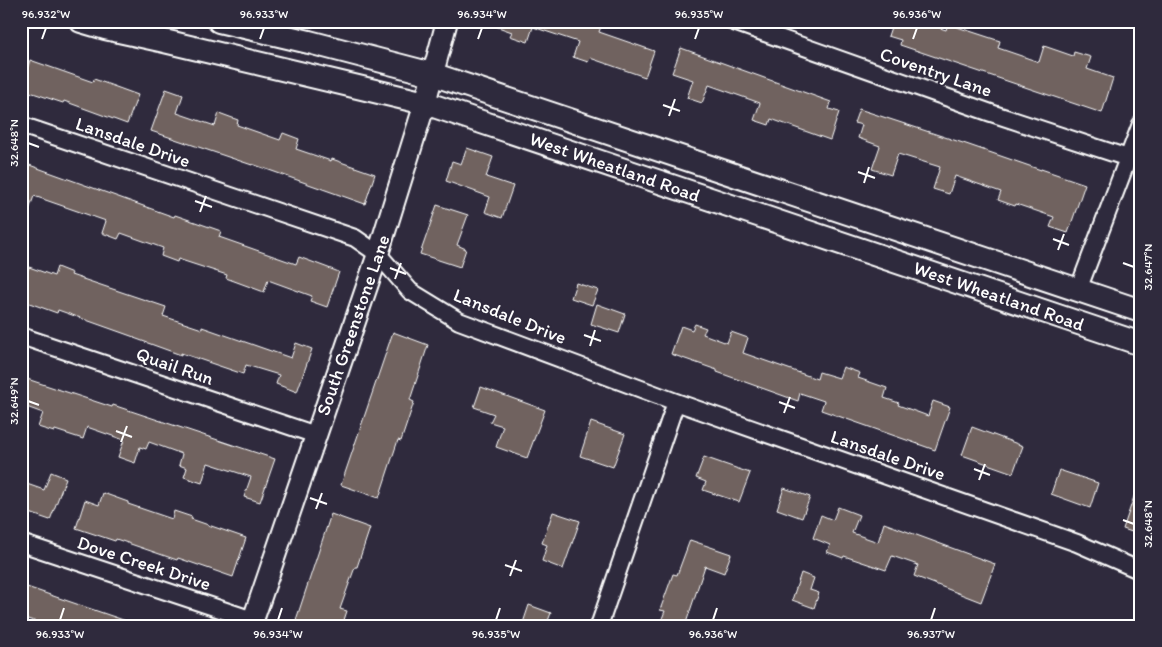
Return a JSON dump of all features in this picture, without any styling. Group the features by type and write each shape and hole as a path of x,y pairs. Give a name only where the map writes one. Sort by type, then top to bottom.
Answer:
{"main road":[{"name":"West Wheatland Road","path":"81,21 425,103 1141,344"},
{"name":"West Wheatland Road","path":"219,21 432,74 1141,311"},
{"path":"302,74 309,42"}],"street":[{"name":"South Greenstone Lane","path":"252,623 378,254 425,103 447,21"},
{"name":"Coventry Lane","path":"731,21 991,113 1128,158"},
{"name":"Lansdale Drive","path":"21,124 355,238 378,254 410,291 459,321 676,402 1078,543 1141,571"},
{"path":"1078,290 1141,124"},
{"name":"Quail Run","path":"21,336 316,435"},
{"path":"599,626 676,402"},
{"name":"Dove Creek Drive","path":"21,543 252,623"}],"building":[{"path":"487,21 603,21 599,32 654,51 645,77 590,58 588,62 573,57 578,42 533,27 528,42 510,36 512,32 487,23"},
{"path":"893,21 920,21 946,30 948,24 1000,41 998,48 1039,62 1044,46 1073,56 1074,52 1091,57 1087,69 1113,78 1102,113 900,45 901,40 888,36"},
{"path":"681,48 831,102 829,109 839,112 830,140 771,119 769,125 754,120 760,103 709,85 702,103 687,98 693,80 672,73"},
{"path":"30,60 93,82 94,79 138,95 127,124 64,101 63,103 21,89"},
{"path":"166,89 183,95 177,113 215,126 219,113 238,120 237,125 280,140 283,133 299,139 296,149 375,174 365,204 151,131"},
{"path":"859,109 1085,184 1068,233 1050,227 1054,217 998,200 1001,192 955,176 949,194 933,189 940,167 898,154 891,175 872,169 880,146 858,138 862,125 854,123"},
{"path":"467,148 493,157 486,177 513,186 502,218 485,212 490,197 446,181 452,161 461,164"},
{"path":"21,162 174,217 175,215 221,231 219,237 296,264 299,257 339,272 327,307 310,301 312,296 268,280 264,292 226,278 227,275 178,259 177,262 161,256 163,248 121,233 118,239 102,233 106,221 34,196 23,227 21,227"},
{"path":"437,205 468,215 457,245 466,249 460,267 420,254"},
{"path":"29,267 54,276 57,267 72,273 71,275 166,307 163,316 202,329 202,327 291,358 296,343 312,349 297,392 276,384 279,375 246,365 243,374 181,353 181,355 58,310 57,313 21,300 21,287"},
{"path":"576,283 598,290 592,305 571,298"},
{"path":"597,304 625,314 619,333 591,324"},
{"path":"695,324 706,328 703,334 727,343 731,332 748,338 743,353 817,379 819,372 839,378 843,367 860,373 858,378 887,388 884,398 928,416 933,401 950,407 935,450 821,410 824,401 800,393 798,401 671,354 681,326 692,330"},
{"path":"393,332 428,345 410,400 414,402 401,441 398,440 379,498 341,485"},
{"path":"21,377 112,407 113,405 275,459 260,502 244,497 251,477 208,463 202,483 184,477 187,468 179,465 182,454 149,442 146,449 140,447 135,463 118,457 124,440 87,427 83,439 38,427 43,413 21,405"},
{"path":"481,387 545,410 527,458 496,447 503,426 490,422 494,414 474,407"},
{"path":"591,422 625,434 613,467 580,456"},
{"path":"972,427 1023,446 1013,473 962,455"},
{"path":"704,457 750,473 739,502 703,490 706,482 696,478"},
{"path":"1059,470 1098,483 1090,508 1051,494"},
{"path":"51,472 66,478 50,520 21,510 21,489 24,483 44,490"},
{"path":"1139,482 1141,482 1141,535 1123,529"},
{"path":"784,488 810,497 802,518 777,509"},
{"path":"103,493 172,519 174,511 192,517 191,519 246,538 233,577 178,558 177,560 116,539 115,541 76,528 85,500 99,505"},
{"path":"838,507 859,515 852,533 878,542 884,523 995,564 981,602 914,576 918,565 892,556 886,570 827,552 830,545 813,538 821,515 833,520"},
{"path":"553,512 580,521 563,569 542,561 547,545 542,543"},
{"path":"331,514 370,528 340,609 347,611 342,626 294,626"},
{"path":"690,540 731,554 724,573 705,566 685,626 659,626 665,611 660,610 673,574 677,575"},
{"path":"801,573 814,578 810,590 819,593 814,608 792,600"},
{"path":"21,585 135,624 135,626 36,626 37,622 21,617"},
{"path":"529,605 551,613 546,626 522,626"}]}
